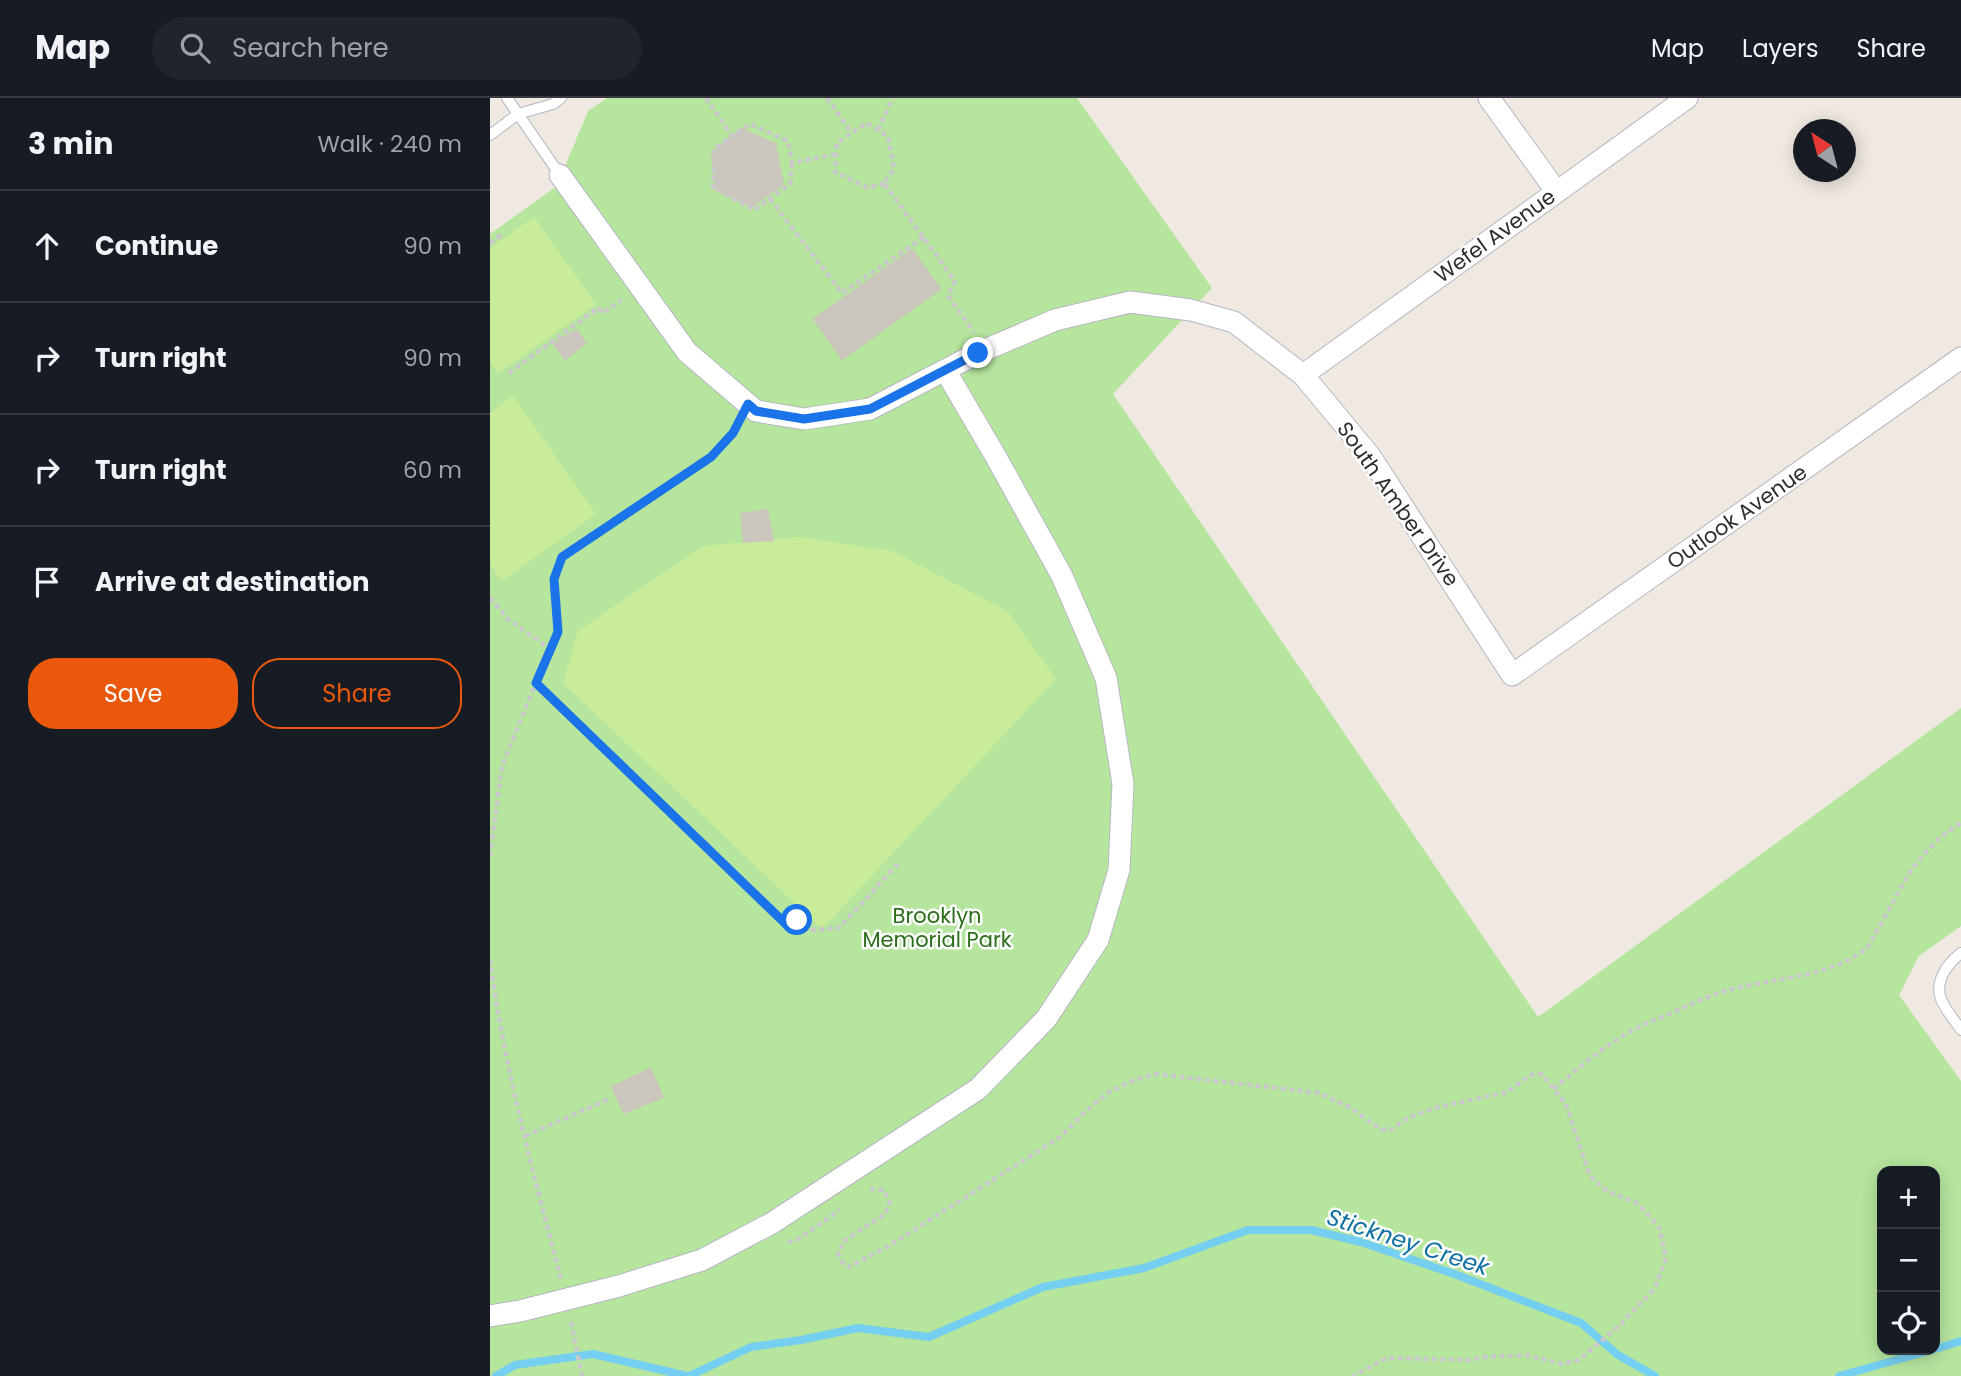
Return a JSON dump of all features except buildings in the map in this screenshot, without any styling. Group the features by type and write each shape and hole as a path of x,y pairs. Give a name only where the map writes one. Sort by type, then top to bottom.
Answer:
{"street":[{"path":"1489,98 1556,191"},
{"name":"Wefel Avenue","path":"1303,375 1687,98"},
{"path":"561,175 687,352 756,411 804,419 870,409 987,350"},
{"name":"South Amber Drive","path":"987,350 1055,320 1130,302 1191,310 1234,322 1303,375 1370,456 1512,675"},
{"name":"Outlook Avenue","path":"1512,675 1961,358"},
{"path":"490,1316 619,1286 702,1260 758,1230 978,1089 1046,1019 1098,940 1119,870 1123,784 1106,678 1062,576 946,370"}],"lane":[{"path":"507,98 561,175"},
{"path":"490,135 518,114 553,104 561,98"},
{"path":"1961,953 1949,962 1940,982 1940,998 1957,1014 1961,1030"}],"path":[{"path":"706,98 732,136"},
{"path":"827,98 852,133"},
{"path":"878,130 893,98"},
{"path":"866,123 878,130 888,136 894,169 884,183 867,188 835,172 837,144 866,123"},
{"path":"750,124 788,141 792,163 790,184 754,210 713,187 715,148 750,124"},
{"path":"792,163 836,154"},
{"path":"884,183 956,281 948,296 987,350"},
{"path":"770,199 842,293 923,237"},
{"path":"490,243 505,233"},
{"path":"509,373 598,308 603,313 640,287"},
{"path":"490,856 502,766 558,632 554,579 562,557 711,457 733,433 748,404"},
{"path":"490,598 508,619 550,649"},
{"path":"536,683 791,929 797,920 813,930 839,928 898,864"},
{"path":"1554,1089 1605,1047 1634,1030 1709,996 1818,970 1848,961 1860,954 1868,947 1916,863 1946,833 1961,823"},
{"path":"490,959 495,999 525,1136 573,1329 582,1376"},
{"path":"860,1196 870,1189 884,1189 890,1203 885,1214 844,1241 838,1254 843,1264 849,1267 887,1247 1048,1146 1110,1093 1132,1080 1156,1074 1319,1093 1349,1107 1382,1130 1392,1129 1409,1117 1438,1107 1507,1092 1531,1075 1542,1074 1566,1104 1590,1176 1607,1191 1637,1203 1659,1227 1666,1258 1655,1288 1621,1324 1579,1360 1562,1364 1526,1355 1470,1360 1387,1358 1353,1376"},
{"path":"525,1136 609,1098"},
{"path":"758,1230 768,1243 777,1245 797,1240 849,1203"}],"green space":[{"name":"Brooklyn Memorial Park","path":"607,98 1077,98 1212,288 1113,394 1538,1017 1961,708 1961,926 1919,956 1899,995 1961,1081 1961,1376 490,1376 490,234 557,186 588,111"},
{"path":"534,217 596,304 498,373 490,363 490,248"},
{"path":"513,396 596,514 502,581 490,564 490,413"},
{"path":"800,537 893,551 1008,612 1056,679 822,929 563,683 578,631 703,546"}],"waterway":[{"name":"Stickney Creek","path":"689,1376 751,1347 858,1328 929,1337 1043,1287 1144,1268 1248,1230 1311,1230 1361,1242 1457,1275 1581,1323 1618,1355 1655,1376"},
{"name":"Stickney Creek","path":"1940,1347 1961,1341"},
{"name":"Stickney Creek","path":"496,1376 515,1365 593,1354 687,1376"},
{"name":"Stickney Creek","path":"1839,1376 1914,1355"}],"route":[{"path":"797,920 791,929 536,683 558,632 554,579 562,557 711,457 733,433 748,404 756,411 804,419 870,409 978,353"}]}
